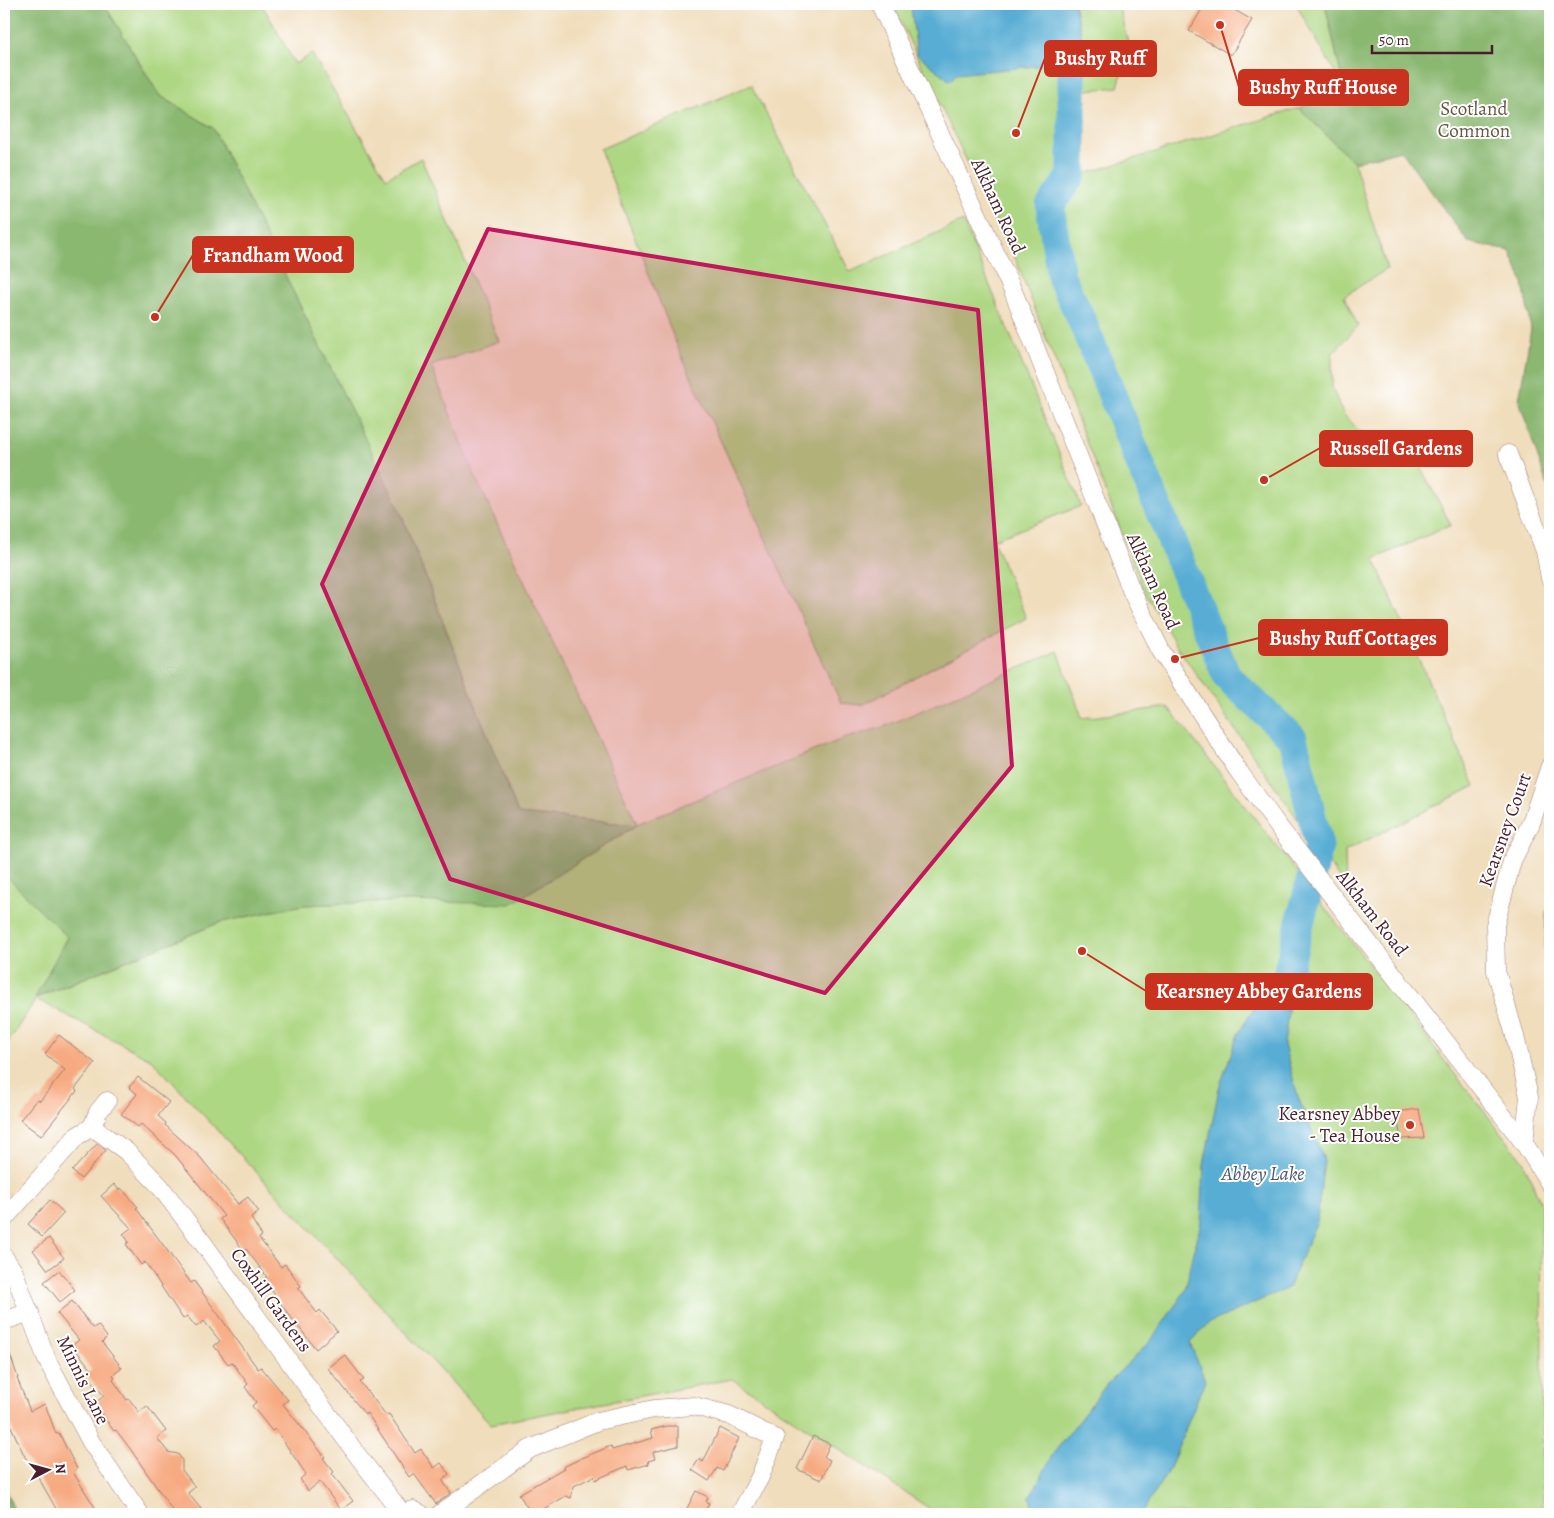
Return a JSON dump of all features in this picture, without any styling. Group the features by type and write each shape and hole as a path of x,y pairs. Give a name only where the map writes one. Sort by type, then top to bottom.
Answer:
{"street":[{"name":"Alkham Road","path":"880,4 1014,291 1128,583 1161,651 1237,769 1278,826 1524,1143 1550,1184"},
{"path":"1508,454 1545,551 1550,578"},
{"name":"Kearsney Court","path":"1524,1143 1529,1097 1514,1032 1496,971 1495,925 1512,861 1531,823 1550,766"},
{"path":"4,1219 77,1136 92,1127 98,1112 107,1101"},
{"name":"Coxhill Gardens","path":"92,1127 126,1151 159,1185 401,1513 413,1510 421,1514"},
{"name":"Minnis Lane","path":"4,1257 14,1272 47,1360 91,1442 140,1514"},
{"path":"4,1321 30,1312"},
{"path":"440,1514 530,1449 598,1421 654,1409 694,1406 729,1415 775,1438 760,1477 740,1514"}],"highlighted area":[{"path":"488,229 978,310 1012,766 825,993 450,879 322,584"}],"green space":[{"path":"4,4 104,4 159,95 213,128 398,506 518,814 637,825 511,904 407,901 303,905 221,922 35,998 67,937 4,874"},
{"path":"104,4 262,4 295,64 312,54 386,178 421,158 499,341 431,366 475,476 637,824 840,740 886,726 1058,651 1082,718 1168,707 1523,1161 1541,1204 1543,1514 938,1514 732,1379 491,1424 152,1060 36,999 4,1048 4,874 67,937 36,998 221,922 303,905 407,901 637,825 518,814 398,506 213,128 159,95"},
{"path":"892,4 1118,4 1129,47 1118,87 1077,91 1081,175 1299,108 1354,162 1387,269 1344,296 1358,326 1332,354 1332,388 1343,414 1361,432 1385,436 1402,432 1451,525 1374,559 1475,786 1345,851 1346,888 1178,648 1144,591 1014,255 993,216"},
{"path":"1296,4 1325,4 1344,88"},
{"name":"Scotland Common","path":"1325,4 1550,4 1550,494 1519,400 1531,329 1523,283 1510,251 1468,242 1401,150 1354,162 1299,108 1344,87"},
{"path":"751,85 850,272 963,221 1081,506 993,540 1026,618 862,705 841,703 678,348 600,149"},
{"path":"1550,907 1550,967 1545,958 1546,912"},
{"path":"4,1487 16,1514 4,1514"}],"water":[{"path":"909,4 1074,4 1084,46 1072,76 1057,64 956,74 950,81 917,54"},
{"name":"Abbey Lake","path":"1273,978 1291,987 1284,1045 1298,1097 1324,1160 1317,1221 1288,1288 1209,1323 1190,1343 1205,1380 1170,1468 1141,1514 1033,1514 1030,1497 1053,1454 1107,1384 1150,1342 1185,1291 1201,1222 1204,1165 1219,1088 1238,1034"}],"building":[{"path":"1205,4 1224,4 1252,20 1231,55 1189,31"},
{"path":"59,1035 95,1063 75,1089 77,1091 41,1136 20,1120 37,1099 40,1101 65,1070 45,1054"},
{"path":"138,1077 169,1102 158,1116 166,1123 165,1125 200,1157 238,1204 248,1197 259,1212 251,1218 262,1236 259,1238 281,1267 285,1264 301,1286 298,1288 317,1313 320,1310 337,1331 316,1349 264,1279 267,1277 246,1249 244,1251 220,1219 224,1216 175,1155 141,1124 138,1127 121,1114 137,1094 129,1087"},
{"name":"Kearsney Abbey - Tea House","path":"1419,1109 1424,1138 1401,1139 1396,1112"},
{"path":"97,1144 106,1150 81,1179 72,1171"},
{"path":"114,1184 119,1190 121,1188 138,1207 136,1208 191,1283 194,1281 258,1369 261,1367 288,1400 283,1404 325,1457 323,1458 334,1472 332,1474 353,1501 341,1510 320,1482 308,1491 300,1479 306,1474 275,1429 272,1431 252,1406 256,1402 245,1387 248,1384 232,1362 228,1364 214,1346 220,1341 204,1321 196,1327 187,1316 183,1319 145,1262 141,1265 126,1244 129,1242 123,1234 131,1228 101,1196"},
{"path":"50,1200 64,1213 42,1237 28,1224"},
{"path":"49,1238 64,1258 48,1270 33,1250"},
{"path":"59,1270 75,1290 60,1302 44,1282"},
{"path":"72,1301 93,1328 98,1325 107,1337 102,1342 122,1368 113,1375 115,1378 113,1380 127,1400 129,1399 139,1412 147,1406 166,1431 157,1438 168,1452 178,1454 182,1460 182,1470 195,1487 188,1493 205,1514 175,1514 131,1450 94,1404 104,1396 87,1374 92,1370 72,1345 79,1340 57,1313"},
{"path":"6,1342 30,1411 45,1404 56,1434 59,1433 77,1469 73,1472 99,1514 59,1514 25,1457 4,1411 4,1343"},
{"path":"345,1355 364,1380 360,1382 386,1415 389,1414 415,1453 421,1449 434,1468 441,1463 449,1474 442,1480 451,1493 436,1504 414,1474 409,1477 367,1413 365,1414 328,1368"},
{"path":"667,1426 678,1426 678,1446 653,1452 655,1459 648,1461 649,1464 628,1470 627,1466 595,1480 594,1476 574,1486 571,1498 566,1496 535,1514 531,1514 519,1494 563,1467 582,1458 611,1446 612,1450 653,1438 651,1430"},
{"path":"720,1428 739,1438 723,1471 717,1468 709,1481 692,1470 699,1459 703,1462"},
{"path":"813,1436 830,1444 824,1457 830,1460 821,1480 797,1469"},
{"path":"696,1491 708,1497 706,1502 709,1503 704,1514 684,1514"}],"waterway":[{"path":"1072,76 1072,174 1050,206 1061,277 1080,316 1227,677 1293,738 1319,846 1285,983"}],"place":[{"name":"Bushy Ruff House","path":"1220,25"},
{"name":"Bushy Ruff","path":"1016,133"},
{"name":"Frandham Wood","path":"155,317"},
{"name":"Russell Gardens","path":"1264,480"},
{"name":"Bushy Ruff Cottages","path":"1175,659"},
{"name":"Kearsney Abbey Gardens","path":"1082,951"},
{"name":"Kearsney Abbey - Tea House","path":"1410,1125"}]}
